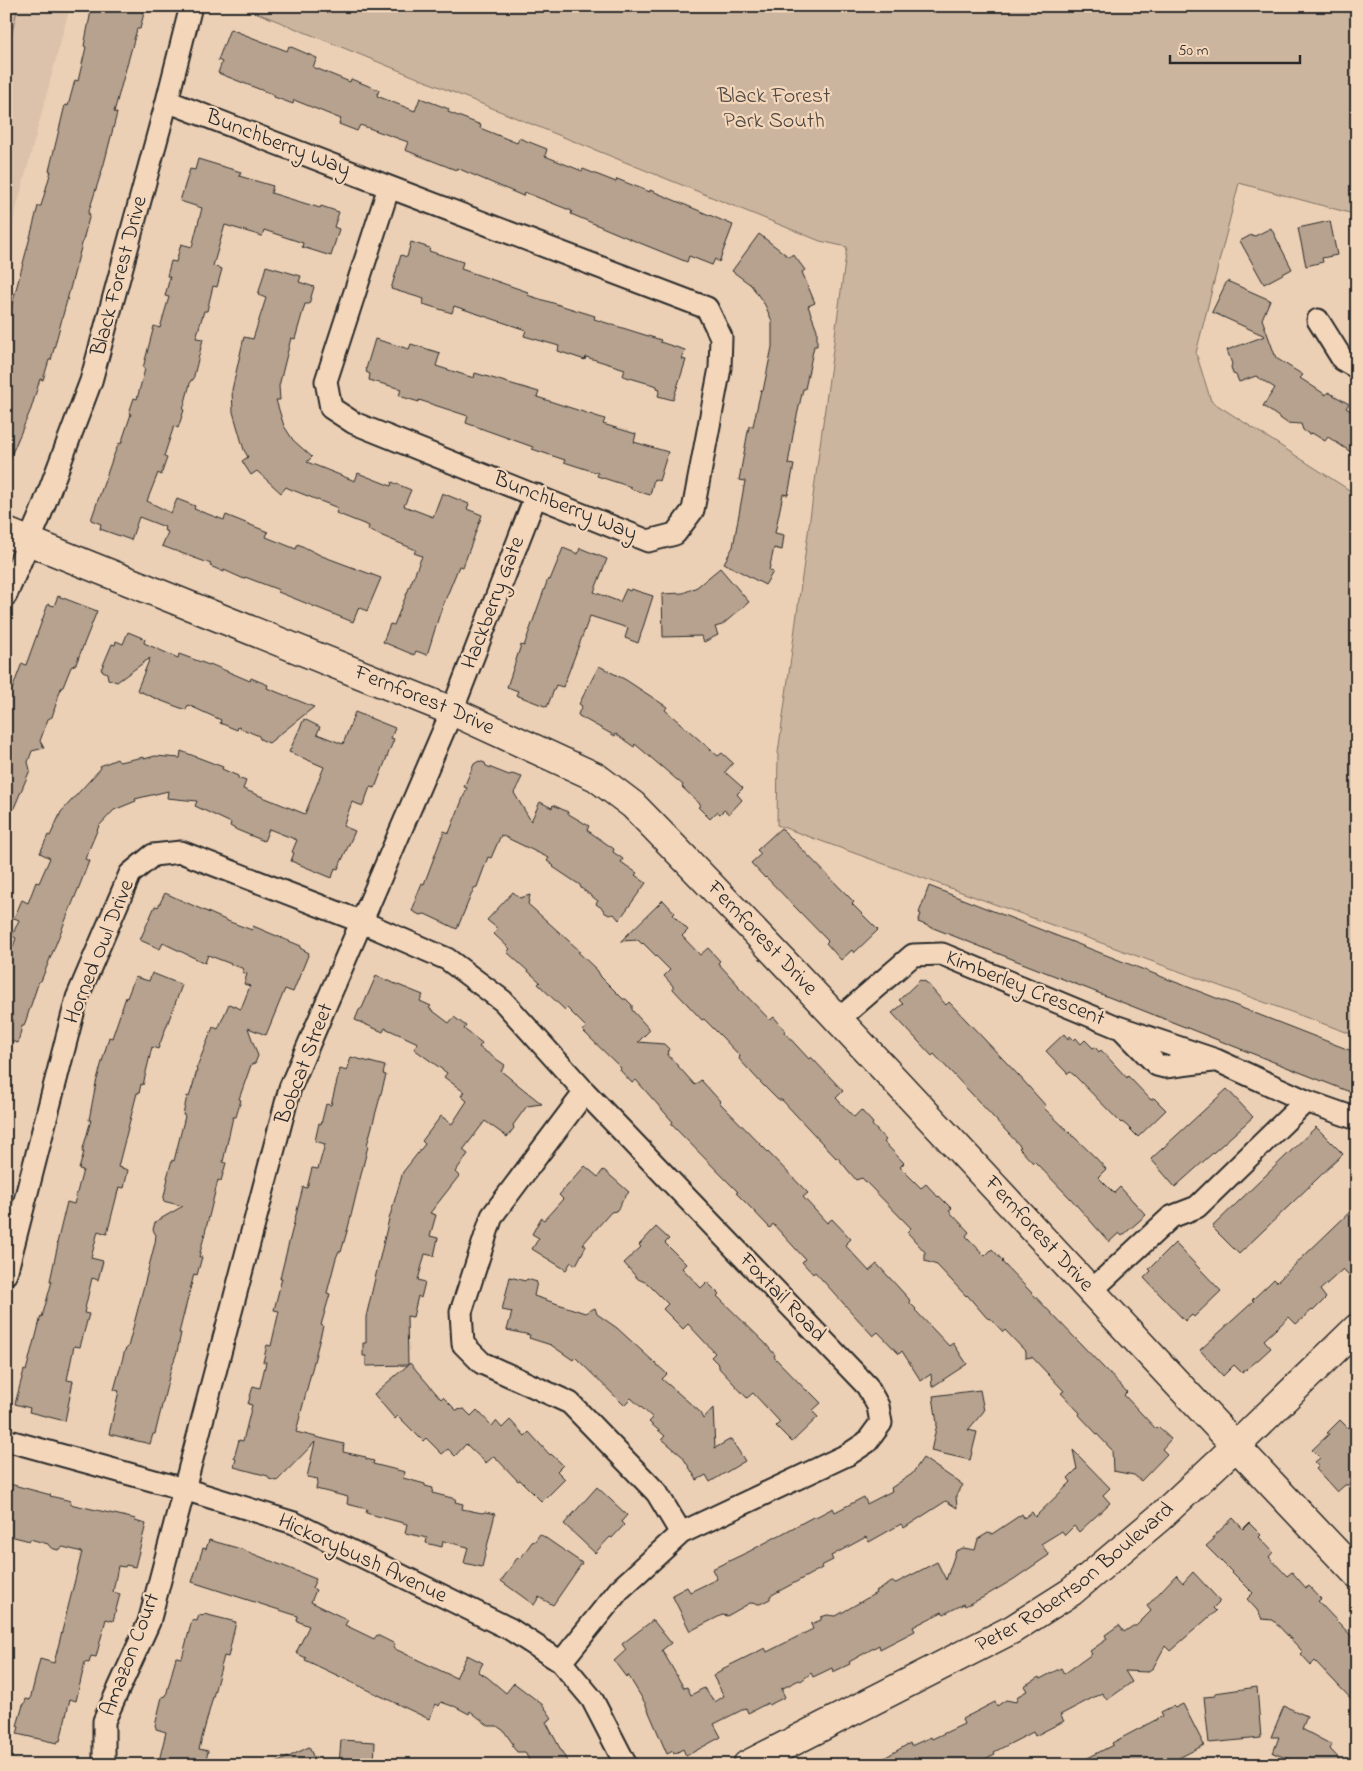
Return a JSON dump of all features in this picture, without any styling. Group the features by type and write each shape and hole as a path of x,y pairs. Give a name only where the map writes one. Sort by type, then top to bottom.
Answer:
{"street":[{"name":"Black Forest Drive","path":"6,595 18,536 91,381 191,6"},
{"name":"Bunchberry Way","path":"167,101 707,308 721,337 720,368 693,510 675,534 648,541 354,424 331,408 326,381 389,187"},
{"path":"1318,320 1343,360 1357,368"},
{"name":"Hackberry Gate","path":"452,712 536,495"},
{"name":"Fernforest Drive","path":"18,536 452,712 596,777 633,805 839,1019 1236,1447 1357,1574"},
{"name":"Bobcat Street","path":"184,1489 290,1088 452,712"},
{"name":"Horned Owl Drive","path":"6,1274 77,998 130,874 153,854 181,852 362,922"},
{"name":"Foxtail Road","path":"362,922 447,958 503,1001 585,1092 867,1386 878,1406 881,1423 867,1442 849,1454 681,1533 619,1590 561,1662"},
{"name":"Kimberley Crescent","path":"839,1019 913,955 942,954 1115,1026 1216,1060 1306,1101 1357,1119"},
{"path":"585,1092 492,1216 460,1312 463,1344 482,1363 570,1403 657,1493 681,1533"},
{"path":"1091,1291 1171,1217 1197,1207 1306,1101"},
{"name":"Peter Robertson Boulevard","path":"747,1765 978,1647 1042,1612 1071,1592 1159,1518 1236,1447 1357,1328"},
{"name":"Hickorybush Avenue","path":"6,1440 184,1489 294,1523 510,1629 561,1662 592,1699 626,1765"},
{"name":"Amazon Court","path":"104,1765 104,1721 149,1622 184,1489"}],"shaded area":[{"path":"6,6 70,6 6,248"}],"green space":[{"path":"6,6 18,6 8,50 6,51"},
{"name":"Black Forest Park South","path":"240,6 1357,6 1357,215 1239,183 1196,353 1211,401 1357,495 1357,1036 777,825 778,753 847,247 820,241"}],"building":[{"path":"92,6 143,6 142,13 144,13 140,29 137,29 114,112 117,113 104,164 88,214 90,214 51,360 49,360 43,380 40,379 31,409 7,465 6,327 38,206 41,206 51,171 49,171 65,105 68,106 75,80 78,81 86,47 84,46"},
{"path":"230,29 287,51 289,46 317,58 313,67 350,82 351,79 379,90 377,96 415,111 420,98 449,109 448,112 481,125 480,128 517,143 519,138 547,149 545,156 582,171 583,169 616,182 617,179 650,192 650,190 733,225 719,262 715,259 712,265 689,256 687,262 571,214 572,211 524,192 523,196 457,168 456,170 405,150 408,142 360,125 357,131 339,124 341,119 294,100 293,104 274,97 274,95 218,73 222,62 218,60"},
{"path":"198,159 241,172 239,176 273,186 271,193 339,212 334,227 339,229 331,256 302,247 303,243 264,230 262,236 225,225 213,266 222,269 217,287 213,286 207,311 204,311 196,338 203,339 193,380 191,380 178,428 174,426 164,456 167,458 161,475 158,473 147,501 171,513 177,499 195,506 194,509 224,520 226,515 268,532 266,537 296,549 298,544 322,556 381,578 367,611 359,607 353,622 278,592 279,590 245,577 244,579 224,570 224,572 210,566 211,564 162,546 168,532 164,530 165,527 139,517 131,540 100,529 101,524 91,520 113,457 119,443 121,444 134,398 137,399 154,326 160,328 169,297 165,296 170,277 167,276 171,261 176,262 181,244 192,247 202,208 180,201 190,169 195,170"},
{"path":"1330,221 1337,255 1322,258 1323,262 1306,266 1298,228"},
{"path":"1271,228 1292,269 1264,284 1240,241"},
{"path":"759,234 789,257 793,254 805,270 802,272 815,303 808,306 817,330 817,346 814,346 794,429 788,464 794,465 788,495 783,494 775,533 784,535 782,550 774,548 769,570 773,572 765,585 724,563 733,547 745,481 739,480 749,426 753,426 761,390 763,391 772,347 772,321 765,305 751,285 732,271"},
{"path":"411,242 430,248 429,251 463,262 461,269 528,292 527,295 595,316 594,319 661,340 660,342 685,350 682,359 686,360 673,400 658,396 660,389 657,386 623,376 625,369 586,357 585,360 558,351 559,346 524,336 526,330 454,306 452,313 423,304 424,299 391,289 401,255 407,257"},
{"path":"266,266 301,276 299,282 314,287 309,304 305,304 295,339 291,338 279,386 280,400 276,400 284,426 293,440 312,457 307,462 355,481 358,473 391,486 392,482 411,490 404,506 433,517 442,493 469,504 467,509 482,515 463,567 459,566 440,613 427,655 416,651 414,655 383,642 390,624 394,625 422,556 414,553 416,550 368,530 369,526 336,513 338,508 286,487 281,493 257,471 251,475 242,461 248,457 244,450 233,412 232,390 244,337 253,339 266,298 258,295"},
{"path":"1227,281 1270,300 1262,319 1276,358 1303,375 1300,378 1326,395 1328,392 1349,404 1346,408 1357,415 1357,456 1328,437 1325,441 1312,433 1309,434 1303,430 1301,424 1287,423 1263,406 1275,388 1256,376 1239,382 1236,375 1233,374 1227,350 1265,336 1212,312"},
{"path":"375,339 409,349 411,344 440,353 436,366 474,378 475,373 539,392 537,397 605,419 603,424 636,434 634,442 668,452 659,481 654,479 650,495 631,489 631,487 597,476 598,473 532,449 533,447 466,423 468,416 419,400 419,402 399,396 401,389 369,380 370,374 366,372 366,369"},
{"path":"563,548 578,554 580,548 607,559 594,592 620,602 626,589 653,596 638,643 625,638 628,628 590,616 563,687 556,685 547,707 516,695 518,691 507,687 521,645 524,646 548,579 550,580"},
{"path":"720,568 749,602 722,625 715,627 718,635 704,642 701,636 663,637 662,594 683,593 697,587"},
{"path":"58,596 97,611 76,664 71,667 61,688 52,717 48,719 40,741 44,748 32,751 28,762 30,770 6,827 6,705 22,663 26,665 48,604 54,606"},
{"path":"128,632 145,639 144,643 178,658 179,654 210,664 250,681 251,678 268,685 267,688 314,707 269,743 260,739 259,736 238,727 237,730 220,723 221,720 188,705 186,710 159,700 137,690 150,658 117,682 108,679 107,673 101,670 112,644 115,645 116,641 123,644"},
{"path":"599,666 626,680 667,707 665,710 718,756 722,753 733,763 725,772 743,788 737,794 742,800 729,814 724,810 720,814 717,812 710,819 698,807 701,805 682,787 683,785 635,744 634,747 616,734 615,736 579,716 578,714 582,706 579,704"},
{"path":"355,712 395,728 391,738 394,739 375,788 370,787 363,806 352,802 343,826 355,831 338,869 335,868 332,878 291,861 294,853 292,852 297,840 269,829 264,841 237,830 230,826 231,823 195,806 197,801 167,798 168,791 135,799 136,801 114,810 99,826 85,859 89,861 41,981 39,981 24,1026 22,1026 18,1043 6,1040 6,966 16,938 12,936 19,920 14,918 22,900 28,903 36,882 39,883 50,858 40,853 61,812 101,768 100,766 117,759 119,762 155,756 180,758 181,751 223,767 222,769 238,776 238,778 246,781 243,789 305,814 324,767 289,752 304,719 320,727 317,734 343,744"},
{"path":"479,761 485,763 486,766 509,775 522,777 514,793 531,821 540,802 552,808 553,805 568,812 589,826 587,830 614,849 613,852 623,859 621,862 637,873 635,875 646,883 619,920 614,914 609,915 604,912 596,904 598,901 581,888 580,885 553,867 547,861 549,858 501,835 491,858 488,857 477,887 474,888 457,929 425,914 420,915 412,911 444,831 449,833 467,788 464,787 474,764"},
{"path":"781,828 854,902 852,904 878,930 854,953 852,950 841,960 826,943 828,941 751,863 761,854 757,850"},
{"path":"929,886 1357,1053 1357,1089 1352,1087 1350,1092 918,922 921,914 919,913"},
{"path":"513,892 520,898 530,895 528,904 580,951 578,952 597,970 601,977 623,999 626,999 632,1005 632,1010 650,1030 638,1042 664,1044 669,1049 668,1055 695,1085 701,1080 719,1102 808,1193 803,1197 827,1223 832,1219 851,1239 845,1245 869,1271 877,1264 909,1299 915,1310 949,1346 953,1343 967,1364 932,1387 931,1374 921,1381 902,1351 899,1354 878,1332 873,1336 815,1272 813,1274 802,1262 805,1259 773,1224 770,1228 736,1193 738,1192 671,1124 673,1122 636,1080 632,1083 620,1070 621,1068 583,1031 586,1027 567,1008 565,1010 538,984 540,982 507,952 510,949 494,934 498,929 487,920"},
{"path":"165,893 230,922 252,930 253,926 301,946 300,948 309,953 293,992 285,989 266,1035 248,1028 258,1056 255,1063 251,1065 239,1099 241,1100 236,1117 233,1117 223,1162 226,1163 221,1181 218,1180 199,1257 202,1257 197,1275 194,1274 179,1333 181,1333 177,1352 155,1434 153,1434 150,1444 109,1434 119,1391 114,1390 125,1350 128,1347 155,1243 156,1235 153,1230 155,1222 183,1206 163,1201 167,1178 172,1160 174,1161 185,1116 183,1115 187,1096 189,1097 196,1069 213,1027 218,1029 229,1004 241,1009 250,986 244,984 247,974 242,972 244,969 208,955 205,963 163,943 160,949 140,940 155,906 158,907"},
{"path":"663,900 675,913 673,915 688,930 682,936 700,955 708,948 720,961 718,963 738,987 770,1020 774,1017 785,1030 784,1032 809,1059 811,1057 843,1091 836,1098 854,1117 861,1110 873,1123 872,1125 886,1140 884,1142 904,1163 900,1167 921,1188 926,1184 952,1209 949,1211 969,1232 966,1236 985,1256 992,1249 1002,1262 1127,1392 1124,1395 1156,1429 1158,1427 1171,1439 1162,1449 1167,1454 1141,1481 1134,1475 1113,1471 1112,1450 1061,1393 1064,1391 1032,1357 1026,1358 1026,1352 1005,1330 1003,1332 991,1319 987,1318 937,1265 925,1261 925,1252 907,1232 911,1228 862,1178 856,1180 837,1157 782,1100 778,1100 763,1085 739,1059 740,1056 673,989 673,986 664,976 670,970 638,940 621,941"},
{"path":"152,973 182,985 158,1049 152,1047 143,1085 141,1084 139,1093 137,1093 118,1167 128,1170 124,1188 119,1187 107,1234 98,1231 91,1258 103,1261 98,1280 92,1278 84,1313 89,1314 80,1347 74,1346 67,1380 73,1381 65,1421 29,1412 30,1408 15,1404 52,1281 50,1281 57,1243 67,1202 74,1204 83,1170 79,1169 84,1152 82,1152 91,1120 89,1120 96,1083 109,1037 112,1038 135,977 149,981"},
{"path":"376,976 423,995 420,1001 431,1006 429,1008 449,1023 454,1017 466,1026 464,1029 482,1043 479,1047 505,1065 501,1071 542,1104 527,1106 507,1137 485,1121 463,1150 468,1154 455,1172 459,1176 430,1213 436,1215 430,1236 438,1238 434,1256 425,1254 418,1280 425,1282 421,1298 418,1296 413,1317 407,1316 408,1365 366,1366 366,1356 363,1356 363,1343 366,1343 366,1317 389,1219 403,1172 425,1144 422,1141 441,1116 452,1124 467,1101 461,1096 464,1092 444,1077 447,1073 414,1049 418,1043 385,1028 383,1032 355,1020"},
{"path":"920,980 926,982 946,1005 949,1002 1021,1078 1046,1106 1044,1108 1097,1159 1106,1169 1098,1177 1114,1193 1120,1187 1146,1215 1122,1236 1119,1233 1109,1242 1071,1199 1019,1148 1021,1147 934,1054 932,1056 892,1013 903,1004 899,1000"},
{"path":"1064,1034 1068,1039 1070,1036 1074,1040 1076,1038 1081,1044 1085,1040 1099,1052 1101,1050 1127,1078 1128,1076 1151,1100 1154,1098 1166,1110 1138,1137 1126,1125 1121,1123 1074,1075 1070,1072 1068,1074 1046,1051"},
{"path":"351,1057 385,1066 383,1074 386,1075 367,1145 348,1228 341,1252 339,1251 336,1258 327,1293 330,1294 321,1325 323,1326 296,1432 344,1444 343,1452 366,1457 366,1459 374,1461 373,1464 405,1472 403,1478 433,1488 432,1493 456,1499 455,1502 463,1504 462,1509 495,1514 482,1567 464,1563 468,1547 443,1541 442,1547 426,1543 427,1538 405,1533 407,1524 366,1513 367,1509 347,1504 348,1497 316,1489 318,1479 307,1477 315,1442 277,1481 269,1479 268,1476 234,1467 236,1459 234,1458 239,1440 243,1441 252,1405 248,1404 253,1386 260,1388 266,1362 263,1362 267,1345 271,1346 279,1311 274,1310 282,1278 280,1278 303,1187 307,1188 312,1168 318,1169 325,1144 315,1141 319,1123 321,1124 326,1104 331,1105 340,1069 347,1071"},
{"path":"1227,1089 1253,1117 1175,1187 1151,1159"},
{"path":"1316,1127 1343,1154 1239,1254 1212,1227"},
{"path":"585,1166 598,1177 603,1170 605,1171 629,1192 616,1211 611,1212 583,1244 586,1246 576,1265 571,1262 566,1270 532,1249 539,1238 532,1234 541,1218 544,1220 563,1199 559,1195"},
{"path":"1357,1205 1357,1283 1343,1269 1320,1290 1326,1298 1313,1311 1296,1324 1289,1317 1264,1340 1271,1348 1259,1359 1242,1373 1234,1365 1223,1376 1200,1350 1254,1301 1252,1300 1274,1279 1277,1282"},
{"path":"656,1227 669,1239 665,1243 686,1264 682,1268 701,1288 707,1282 719,1294 717,1296 765,1343 775,1355 774,1357 821,1403 812,1411 818,1417 792,1442 776,1426 780,1422 753,1393 747,1398 711,1357 715,1353 688,1324 683,1329 663,1309 668,1304 647,1283 638,1279 624,1263 641,1247 639,1245"},
{"path":"1175,1243 1221,1291 1194,1317 1192,1315 1185,1321 1144,1278 1151,1271 1149,1269"},
{"path":"510,1277 537,1282 534,1296 585,1313 595,1308 597,1314 617,1328 667,1374 662,1379 699,1411 703,1419 713,1408 715,1448 731,1439 745,1461 710,1482 706,1475 697,1480 682,1456 662,1439 665,1436 649,1422 653,1418 631,1398 624,1405 575,1357 573,1360 551,1345 529,1338 530,1335 507,1330 512,1312 502,1310"},
{"path":"410,1363 441,1399 443,1397 456,1410 464,1409 471,1416 477,1410 492,1426 496,1421 502,1428 510,1420 525,1436 529,1432 550,1455 563,1465 557,1471 565,1479 542,1502 494,1456 486,1463 466,1444 455,1456 448,1449 442,1454 426,1438 423,1441 398,1416 395,1419 374,1394"},
{"path":"980,1390 984,1411 968,1430 977,1432 970,1460 931,1451 937,1424 933,1396"},
{"path":"1340,1420 1348,1428 1357,1420 1357,1477 1349,1485 1345,1485 1337,1492 1316,1469 1319,1466 1315,1462 1320,1458 1312,1450 1329,1434 1327,1433"},
{"path":"1073,1450 1110,1488 1103,1495 1110,1503 1079,1532 1074,1526 1065,1535 1062,1531 1041,1544 1049,1555 982,1598 944,1614 942,1612 913,1627 915,1631 880,1649 879,1645 849,1662 850,1664 833,1672 832,1668 813,1677 811,1673 801,1681 799,1680 781,1689 785,1697 769,1705 768,1703 748,1713 746,1708 714,1724 721,1737 686,1756 683,1749 674,1754 673,1751 667,1754 645,1703 628,1675 626,1677 614,1661 626,1650 622,1644 653,1620 671,1643 662,1650 684,1688 687,1687 691,1695 704,1688 715,1702 724,1696 713,1676 722,1669 765,1648 767,1652 813,1629 811,1624 821,1620 821,1617 827,1615 836,1616 876,1593 875,1591 886,1585 892,1582 896,1583 937,1562 946,1580 956,1551 963,1548 975,1550 978,1539 988,1533 992,1534 1022,1514 1024,1518 1032,1512 1035,1517 1071,1482 1068,1478 1077,1469"},
{"path":"923,1458 963,1485 956,1495 957,1508 946,1501 904,1528 901,1524 869,1542 866,1537 831,1556 833,1560 821,1566 822,1568 770,1596 770,1599 760,1604 750,1603 727,1616 722,1615 690,1631 672,1595 687,1587 690,1592 717,1579 712,1569 815,1516 833,1508 835,1512 864,1497 867,1504 892,1491 891,1488 912,1474"},
{"path":"6,1483 71,1501 70,1504 136,1519 135,1521 146,1524 135,1567 118,1566 113,1592 120,1594 113,1621 106,1619 96,1657 91,1656 89,1663 85,1662 76,1701 70,1699 60,1741 57,1743 17,1734 19,1727 17,1726 26,1699 30,1700 40,1659 54,1663 82,1552 63,1547 58,1550 51,1548 48,1544 6,1535"},
{"path":"597,1487 627,1515 621,1522 624,1525 595,1553 564,1524"},
{"path":"1233,1518 1243,1529 1249,1523 1261,1535 1259,1537 1273,1552 1269,1557 1287,1576 1292,1572 1306,1588 1309,1586 1321,1599 1318,1601 1357,1642 1357,1705 1315,1661 1311,1665 1301,1654 1303,1652 1273,1620 1262,1619 1247,1599 1253,1593 1206,1546"},
{"path":"540,1534 582,1563 553,1605 539,1597 534,1605 501,1581 518,1557 520,1559"},
{"path":"209,1540 241,1549 316,1579 312,1588 316,1590 311,1602 348,1620 345,1625 374,1639 377,1635 395,1644 393,1648 456,1678 467,1655 483,1663 478,1672 506,1693 514,1683 543,1705 552,1718 546,1722 569,1765 531,1765 525,1752 517,1752 504,1731 497,1726 489,1726 470,1711 469,1714 441,1702 439,1706 436,1704 429,1719 305,1660 306,1658 296,1653 309,1626 297,1621 298,1616 192,1582 203,1548 206,1549"},
{"path":"1193,1572 1220,1601 1213,1608 1216,1611 1170,1651 1165,1646 1153,1668 1147,1672 1125,1671 1132,1682 1107,1700 1102,1693 1060,1715 1064,1721 1035,1736 1033,1732 973,1765 872,1765 910,1743 911,1746 931,1737 932,1739 964,1724 962,1719 995,1702 997,1706 1006,1700 1016,1702 1018,1696 1027,1691 1024,1686 1039,1677 1040,1679 1061,1668 1064,1674 1092,1654 1090,1651 1107,1639 1105,1635 1119,1625 1124,1632 1136,1626 1151,1611 1147,1606 1176,1575 1183,1583"},
{"path":"204,1614 236,1622 228,1657 224,1656 199,1749 208,1751 205,1765 158,1765 166,1732 156,1729 155,1726 162,1697 166,1696 176,1657 182,1658 192,1620 197,1621 199,1615 203,1616"},
{"path":"1257,1687 1261,1738 1209,1743 1204,1697 1215,1696 1215,1693"},
{"path":"1183,1704 1204,1745 1179,1758 1182,1765 1074,1765 1163,1716 1161,1712 1173,1706 1175,1708"},
{"path":"1284,1706 1307,1716 1302,1729 1332,1745 1330,1749 1345,1765 1292,1765 1294,1761 1273,1753 1279,1737 1271,1737"},
{"path":"341,1740 375,1742 374,1765 339,1765"},
{"path":"309,1747 317,1765 272,1765"}]}
